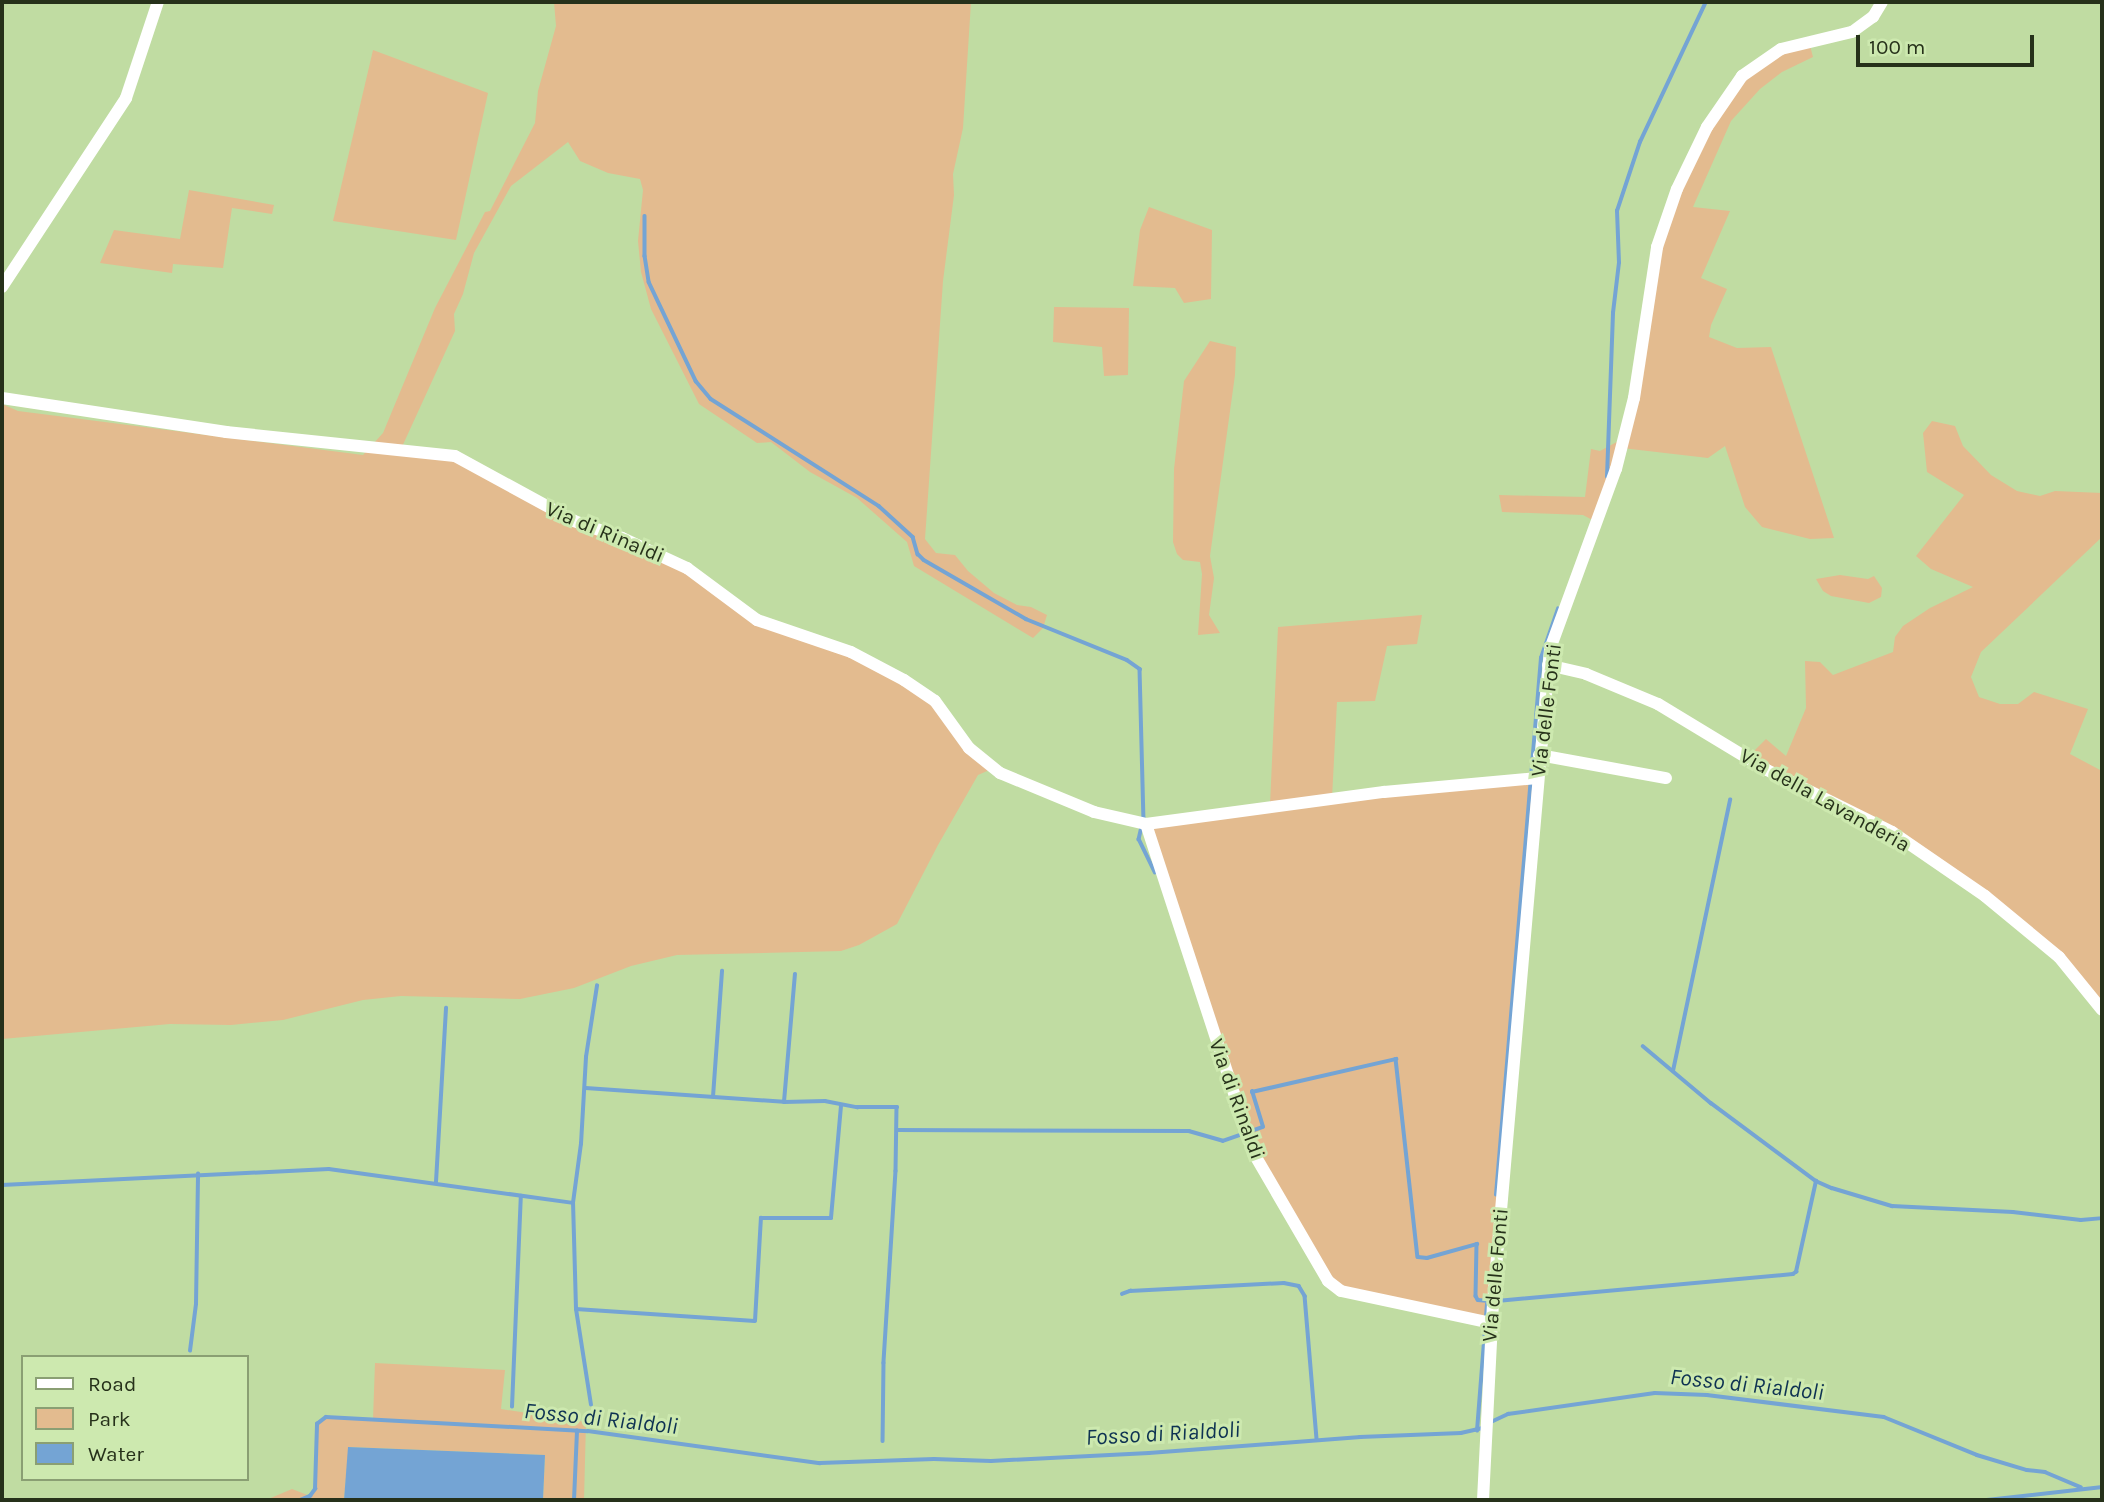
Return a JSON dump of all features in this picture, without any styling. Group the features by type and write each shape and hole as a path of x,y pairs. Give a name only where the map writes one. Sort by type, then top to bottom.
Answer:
{"street":[{"path":"2,287 126,98 158,2"},
{"name":"Via delle Fonti","path":"1483,1500 1491,1323 1550,649 1598,525 1619,459 1634,398 1657,247 1677,189 1707,127 1742,76 1781,49 1853,32 1873,17 1882,2"},
{"name":"Via di Rinaldi","path":"2,398 226,432 455,456 574,521 622,538 687,568 757,620 851,652 904,680 935,701 969,748 1000,773 1094,812 1146,824 1371,794 1537,778"},
{"name":"Via della Lavanderia","path":"1548,665 1586,674 1658,704 1767,770 1892,832 1985,896 2059,957 2102,1010"},
{"path":"1539,755 1666,778"},
{"name":"Via di Rinaldi","path":"1146,824 1253,1152 1328,1281 1341,1291 1491,1323"}],"green space":[{"path":"554,2 971,2 963,128 953,174 954,195 943,281 925,539 936,553 955,555 968,571 994,593 1017,605 1031,607 1047,615 1043,628 1033,638 914,566 907,542 857,498 810,472 771,442 757,443 699,404 651,309 641,272 638,241 643,190 640,179 608,173 580,161 568,142 511,186 474,253 463,294 454,314 455,331 401,449 455,456 574,521 687,568 738,608 851,652 935,701 994,768 978,775 897,924 859,945 841,951 677,955 631,966 574,988 520,999 401,996 363,1000 283,1020 231,1025 170,1024 2,1039 2,404 18,411 363,455 383,433 435,308 485,212 490,211 535,123 538,91 556,26"},
{"path":"1809,42 1813,57 1782,72 1760,89 1731,121 1693,207 1730,211 1701,278 1727,289 1711,325 1709,337 1737,348 1771,347 1834,538 1810,539 1762,527 1745,507 1725,446 1708,458 1622,448 1598,523 1583,515 1502,512 1499,495 1585,497 1591,449 1600,451 1624,438 1645,309 1677,189 1742,76 1781,49"},
{"path":"373,50 488,93 456,240 333,221"},
{"path":"189,190 274,205 272,214 232,208 223,268 173,264 172,273 100,263 114,230 180,239"},
{"path":"1149,207 1212,230 1211,299 1184,303 1175,288 1133,286 1140,230"},
{"path":"1054,307 1129,308 1128,375 1104,376 1102,347 1053,342"},
{"path":"1210,341 1236,347 1235,375 1210,556 1214,578 1209,615 1220,633 1198,635 1202,574 1200,562 1183,560 1177,554 1173,542 1174,469 1184,381"},
{"path":"1932,421 1955,426 1963,446 1991,475 2017,491 2040,496 2055,491 2102,493 2102,537 1981,652 1971,677 1979,697 2000,704 2018,704 2034,692 2088,709 2070,754 2102,771 2102,1010 2059,957 1892,832 1747,758 1766,739 1786,756 1806,708 1805,661 1820,662 1833,675 1893,652 1895,637 1903,626 1930,608 1973,587 1931,569 1916,556 1964,495 1927,472 1923,433"},
{"path":"1840,575 1868,579 1874,576 1882,588 1881,597 1869,603 1831,596 1823,591 1816,579"},
{"path":"1422,615 1417,644 1387,646 1375,701 1337,702 1332,798 1537,778 1491,1323 1341,1291 1253,1152 1146,824 1270,805 1278,627"},
{"path":"375,1363 505,1370 501,1409 586,1422 584,1500 543,1500 545,1455 349,1447 344,1500 266,1500 292,1489 310,1496 315,1489 317,1424 320,1419 373,1419"}],"water":[{"path":"348,1447 545,1455 543,1500 344,1500"}],"waterway":[{"path":"1607,477 1613,313 1619,263 1617,211 1640,142 1706,2"},
{"path":"645,216 645,256 649,282 696,381 711,399 879,506 913,537 918,554 924,560 1026,619 1127,660 1140,669 1144,818 1139,839 1155,872"},
{"path":"1496,1195 1541,658 1558,609"},
{"path":"1673,1071 1730,800"},
{"path":"713,1097 722,971"},
{"path":"784,1102 795,974"},
{"path":"591,1405 576,1309 573,1203 581,1144 586,1057 597,986"},
{"path":"436,1182 446,1008"},
{"path":"1643,1046 1711,1103 1816,1181 1832,1188 1892,1206 2013,1212 2081,1220 2102,1218"},
{"path":"897,1130 1189,1131 1223,1141 1263,1127 1252,1092 1396,1059 1418,1257 1427,1258 1477,1244 1476,1296 1478,1300 1489,1301"},
{"path":"586,1088 784,1102 825,1101 857,1107 897,1107 896,1171 884,1363 883,1441"},
{"path":"576,1309 755,1321 761,1218 831,1218 841,1105"},
{"path":"2,1185 329,1169 573,1203"},
{"path":"190,1351 196,1304 198,1174"},
{"path":"1497,1301 1793,1274 1796,1272 1816,1181"},
{"path":"512,1407 521,1196"},
{"path":"1122,1294 1130,1291 1284,1283 1299,1286 1305,1296 1317,1440"},
{"path":"1477,1431 1487,1304"},
{"name":"Fosso di Rialdoli","path":"1491,1422 1508,1414 1655,1393 1707,1395 1884,1417 1977,1455 2027,1470 2045,1472 2081,1487"},
{"name":"Fosso di Rialdoli","path":"300,1500 310,1496 315,1489 317,1424 326,1417 588,1431 820,1463 934,1459 991,1461 1149,1453 1360,1437 1461,1433 1482,1428"},
{"path":"574,1500 577,1431"},
{"path":"1987,1500 2102,1487"}]}
